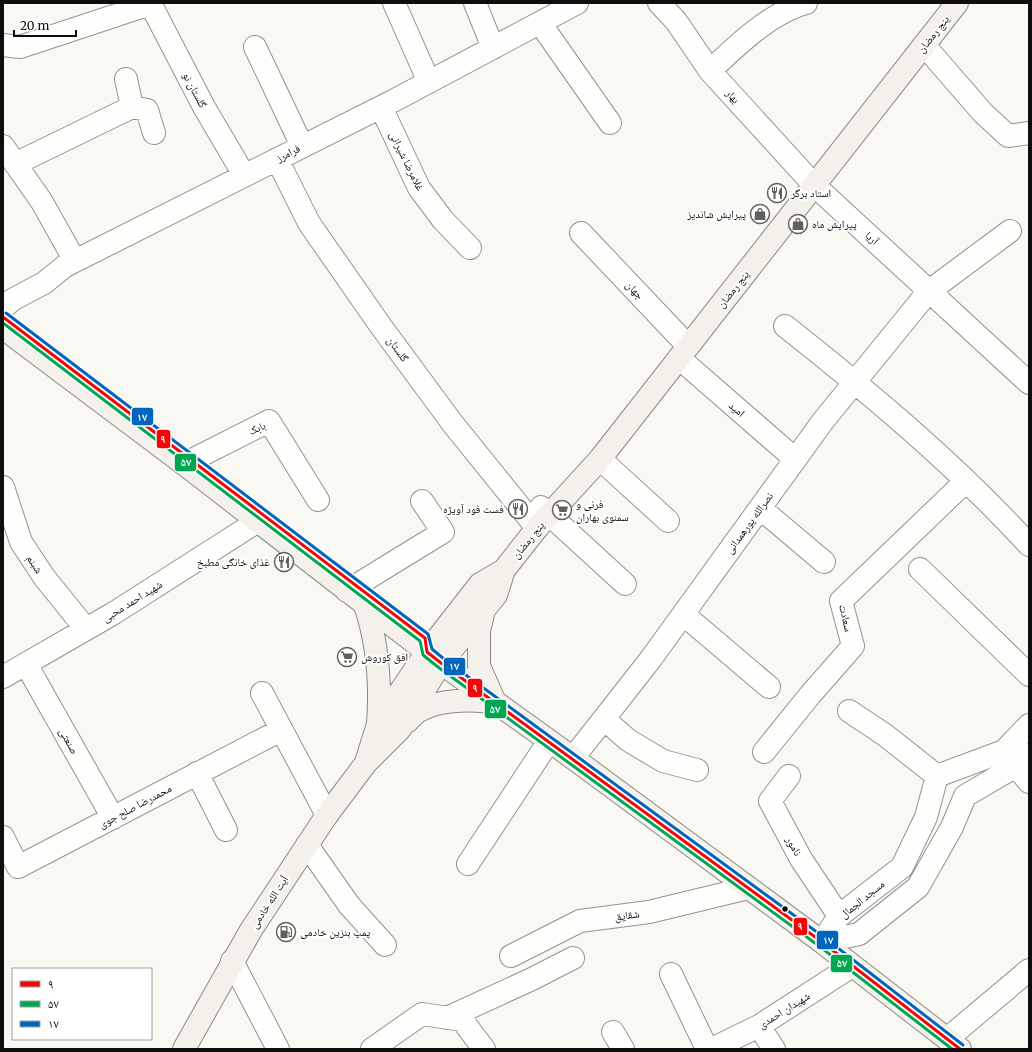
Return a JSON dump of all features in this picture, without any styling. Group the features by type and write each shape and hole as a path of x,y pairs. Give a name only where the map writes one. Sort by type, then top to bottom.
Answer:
{"main road":[{"name":"پنج رمضان","path":"434,658 484,610 496,595 504,570 543,517 600,459 957,3"},
{"path":"6,336 184,464 434,658 573,758 822,942 954,1044"},
{"name":"پنج رمضان","path":"434,658 480,584 504,570"},
{"path":"365,605 372,625 378,662 380,694 378,724"},
{"path":"484,610 479,631 479,666 496,703"},
{"name":"آیت الله خادمی","path":"366,762 378,724 434,658"},
{"name":"آیت الله خادمی","path":"184,1049 232,961 280,884 327,815 366,762 400,729 434,658"},
{"path":"400,729 418,711 436,705 476,699 496,703"}],"street":[{"path":"394,3 429,82"},
{"path":"476,3 493,48"},
{"name":"بهار","path":"659,3 676,21 710,71 814,185"},
{"path":"710,71 749,34 797,6 806,3"},
{"path":"3,45 20,47 150,4"},
{"name":"گلستان نو","path":"150,4 204,107 244,175"},
{"name":"فرامرز","path":"3,308 12,300 44,283 65,266 381,107 540,23 566,6"},
{"path":"540,23 610,123"},
{"path":"924,45 983,113 1008,136 1029,133"},
{"path":"255,47 302,146"},
{"path":"126,79 132,107"},
{"path":"75,261 42,202 9,155 132,107 147,110 154,133"},
{"name":"غلامرضا شیرانی","path":"381,107 419,188 443,220 470,248"},
{"name":"گلستان","path":"277,159 309,223 453,424 543,517 625,584"},
{"name":"آریا","path":"814,185 928,292 1029,383"},
{"name":"نصرالله پورهمدانی","path":"573,758 683,614 823,421 928,292 1010,231"},
{"name":"جهان","path":"581,233 683,352"},
{"path":"785,326 855,382 941,456 990,502 1029,545"},
{"name":"امید","path":"683,352 795,459"},
{"name":"بابک","path":"184,464 269,421 318,500"},
{"path":"600,459 668,521"},
{"name":"سعادت","path":"764,752 810,695 853,646 841,601 966,481"},
{"name":"شبنم","path":"3,487 21,542 44,577 86,629"},
{"path":"347,591 443,532 422,501"},
{"path":"760,508 824,562"},
{"name":"شهید احمد محبی","path":"3,677 86,629 258,521"},
{"path":"920,569 1029,675"},
{"path":"683,614 769,687"},
{"name":"صنعتی","path":"26,664 113,818"},
{"path":"262,693 327,815"},
{"path":"849,711 885,735 937,776 1004,751 1029,725"},
{"path":"604,719 628,740 663,761 697,770"},
{"name":"محمدرضا صلح جوی","path":"3,837 18,867 281,730"},
{"path":"468,864 549,741"},
{"name":"مسجد الجمال","path":"822,942 859,934 918,887 952,827 965,796 1025,767"},
{"path":"197,774 226,830"},
{"name":"نامور","path":"789,776 770,800 801,859 839,916"},
{"name":"مسجد الجمال","path":"822,942 839,916 902,867 926,817 937,776"},
{"path":"307,845 349,905 386,945"},
{"name":"شقایق","path":"511,956 580,921 649,912 748,888"},
{"path":"447,1018 532,979 573,958"},
{"path":"232,961 278,1049"},
{"name":"شهیدان احمدی","path":"712,1049 759,1026 852,966"},
{"path":"954,1044 1029,970"},
{"path":"671,974 707,1049"},
{"path":"372,1049 422,1014 462,1020 484,1049"},
{"path":"759,1026 774,1049"}],"transit line":[{"name":"۱۷","path":"6,313 428,634 432,649 444,659 825,938 963,1045"},
{"name":"۹","path":"3,317 425,638 427,652 441,663 822,942 960,1049"},
{"name":"۵۷","path":"3,323 420,641 423,655 438,667 819,946 952,1049"}],"place":[{"name":"استاد برگر","path":"777,193"},
{"name":"پیرایش شاندیز","path":"760,214"},
{"name":"پیرایش ماه","path":"798,224"},
{"name":"فست فود آویژه","path":"518,509"},
{"name":"فرنی و سمنوی بهاران","path":"562,510"},
{"name":"غذای خانگی مطبخ","path":"284,562"},
{"name":"افق کوروش","path":"347,657"},
{"name":"پمپ بنزین خادمی","path":"286,932"}]}
